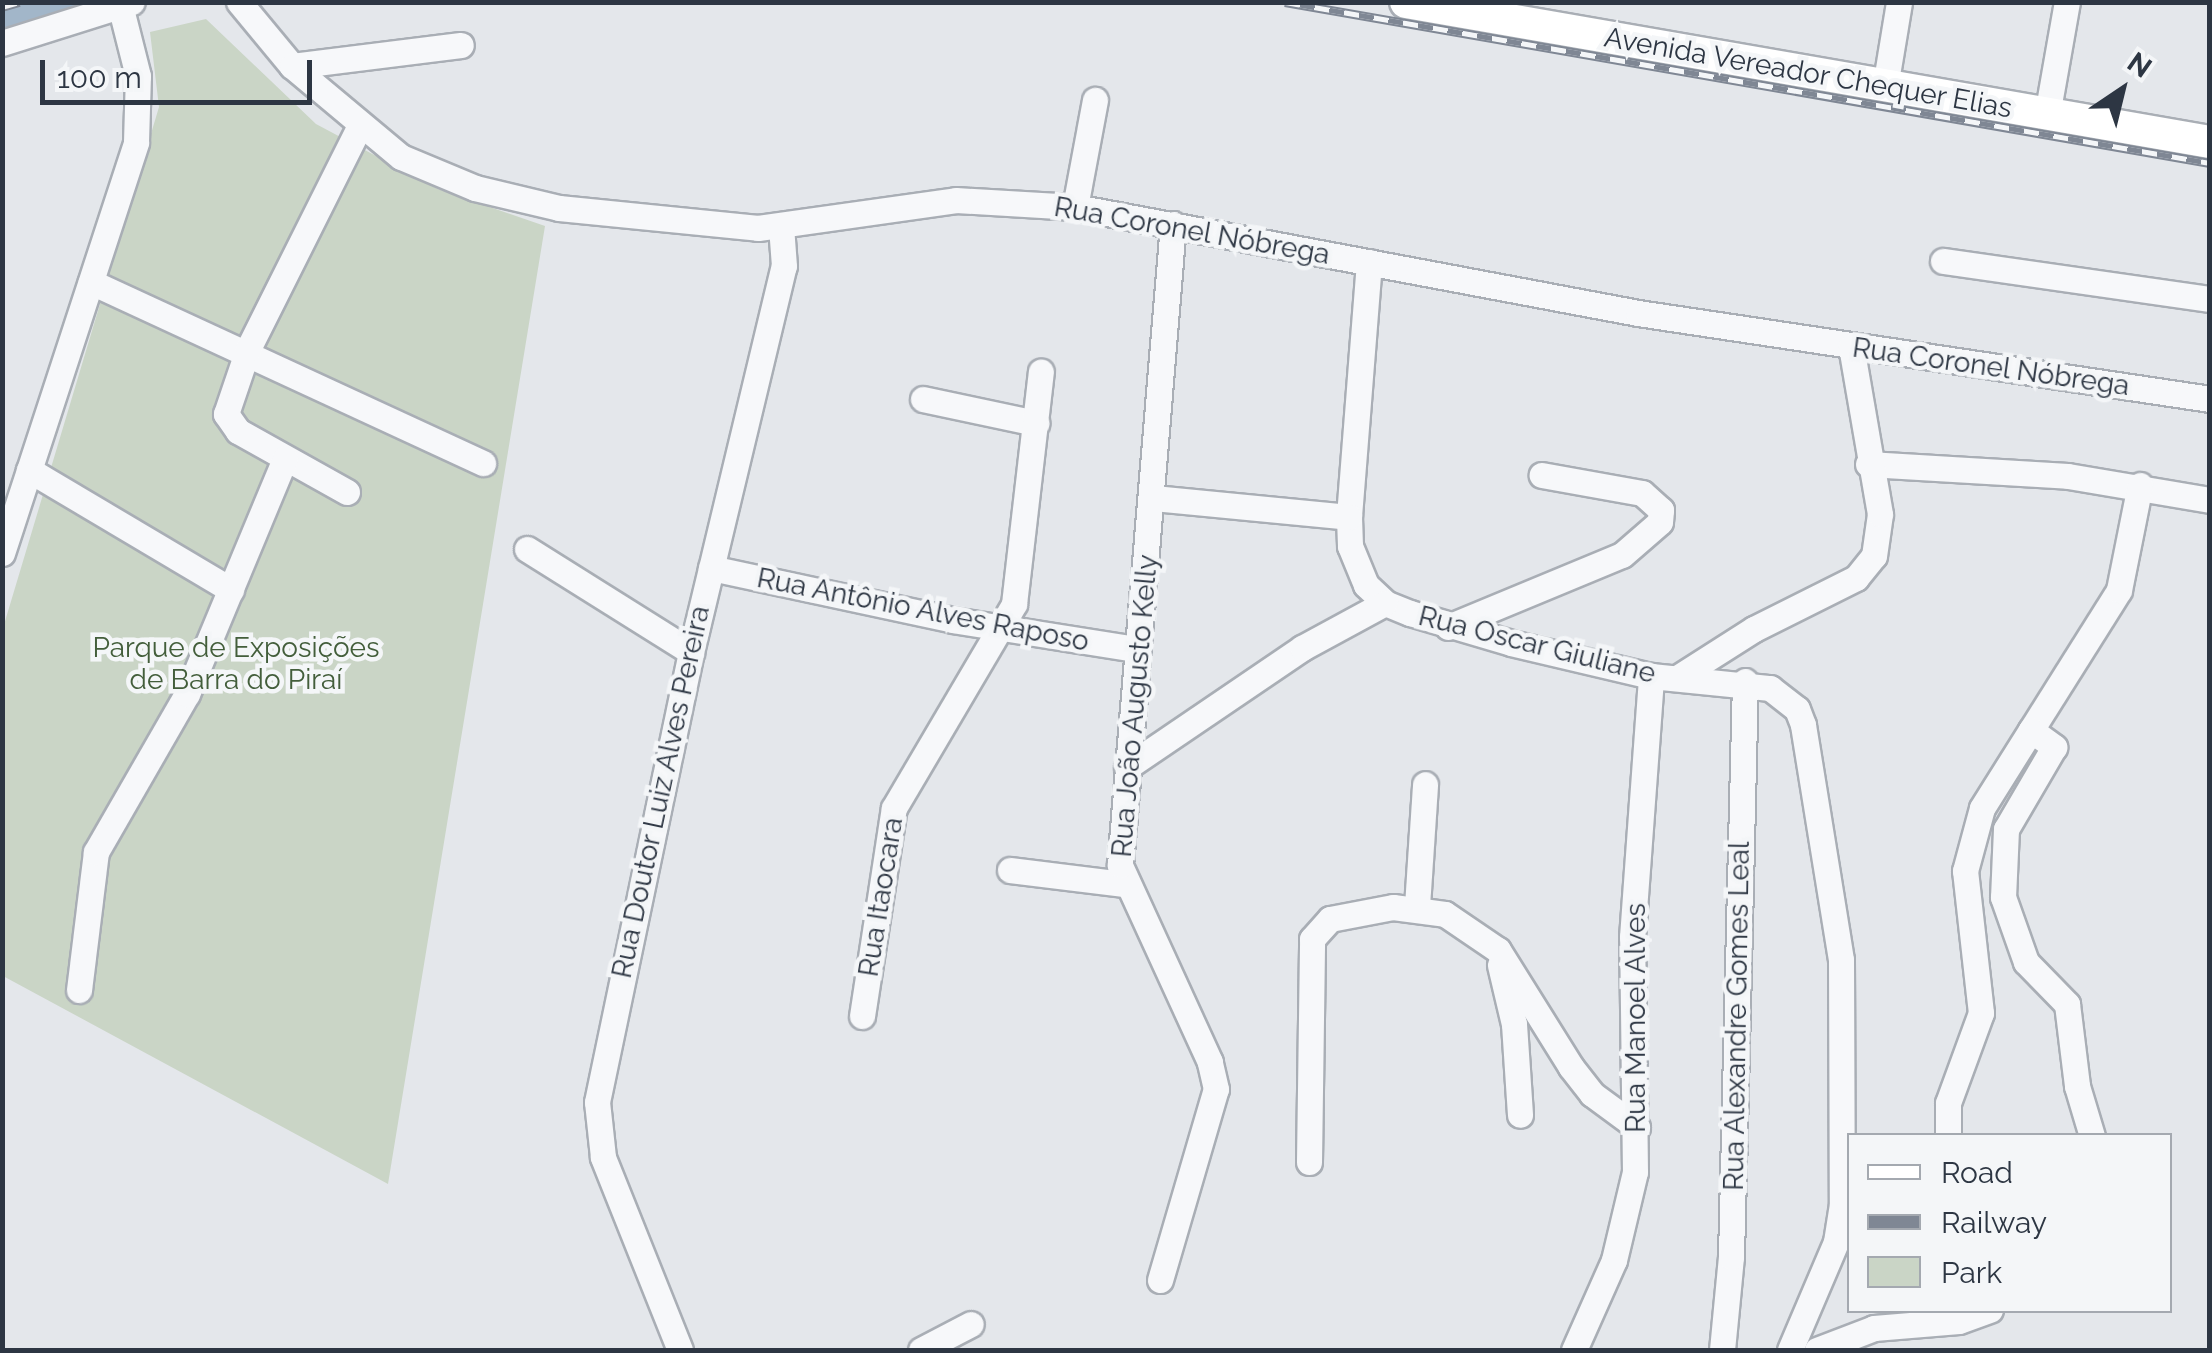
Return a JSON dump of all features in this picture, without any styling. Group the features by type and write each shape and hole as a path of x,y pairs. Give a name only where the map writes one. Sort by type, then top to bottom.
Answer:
{"main road":[{"name":"Avenida Vereador Chequer Elias","path":"1406,2 2210,142"}],"street":[{"name":"Rua Coronel Nóbrega","path":"240,2 292,66 360,127 439,176 491,192 618,216 782,226 956,200 1076,207 1851,346 2210,399"},
{"path":"1886,87 1899,2"},
{"path":"2047,115 2067,2"},
{"path":"2,43 126,4 140,108 136,142 2,553"},
{"path":"292,66 461,46"},
{"path":"1076,207 1095,100"},
{"path":"347,492 238,431 226,414 248,349 360,127"},
{"name":"Rua João Augusto Kelly","path":"1160,1280 1216,1090 1210,1062 1124,884 1119,847 1153,498 1173,224"},
{"name":"Rua Doutor Luiz Alves Pereira","path":"680,1350 604,1157 596,1102 691,652 784,266 782,226"},
{"path":"1943,261 2210,299"},
{"name":"Rua Oscar Giuliane","path":"1369,262 1348,517 1356,567 1385,604 1448,627 1664,677 1745,681"},
{"path":"92,282 248,349 484,463"},
{"path":"1664,677 1856,578 1882,537 1851,346"},
{"name":"Rua Itaocara","path":"862,1016 894,808 1002,627 1018,588 1041,372"},
{"path":"923,399 1036,423"},
{"path":"78,990 96,852 187,694 285,458"},
{"path":"1868,464 2140,485 2210,500"},
{"path":"29,470 230,590"},
{"path":"1448,627 1622,555 1660,522 1661,510 1642,493 1542,475"},
{"path":"1948,1133 1948,1103 1980,1013 1965,871 1982,808 2119,590 2140,485"},
{"path":"1153,498 1348,517"},
{"path":"527,549 691,652"},
{"name":"Rua Antônio Alves Raposo","path":"711,568 1002,627 1137,649"},
{"path":"1128,767 1302,648 1385,604"},
{"name":"Rua Manoel Alves","path":"1574,1350 1621,1236 1637,1127 1632,937 1664,677"},
{"path":"1745,681 1786,697 1803,724 1841,960 1841,1222 1790,1350"},
{"name":"Rua Alexandre Gomes Leal","path":"1722,1350 1732,1257 1745,681"},
{"path":"2031,730 2054,747 2006,829 2003,897 2026,962 2067,1004 2074,1073 2091,1133"},
{"path":"1416,906 1425,784"},
{"path":"1010,870 1124,884"},
{"path":"1309,1162 1316,928 1363,911 1416,906 1468,926 1498,950 1582,1081 1637,1127"},
{"path":"1498,950 1514,1024 1520,1115"},
{"path":"1817,1350 1874,1328 1959,1321 1982,1313"},
{"path":"921,1350 972,1324"}],"green space":[{"name":"Parque de Exposições de Barra do Piraí","path":"206,19 316,124 438,189 545,226 388,1184 3,976 3,628 159,107 150,32"}],"waterway":[{"path":"2,25 87,2"}],"railway":[{"path":"2,7 19,2"},
{"path":"1285,2 2210,163"}]}
